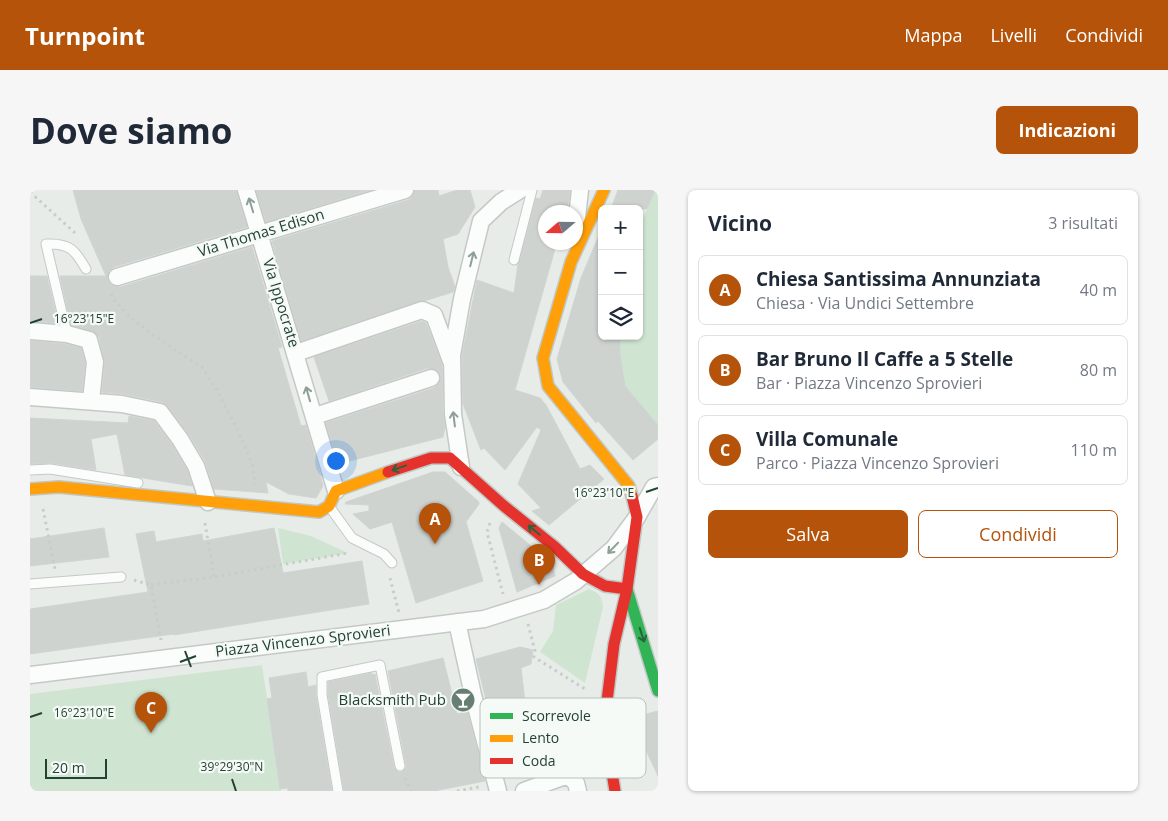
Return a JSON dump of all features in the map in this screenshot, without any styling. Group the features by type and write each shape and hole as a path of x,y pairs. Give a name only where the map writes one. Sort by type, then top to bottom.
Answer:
{"street":[{"name":"Via Ippocrate","path":"246,190 315,416 332,498"},
{"name":"Via Thomas Edison","path":"117,276 405,190"},
{"path":"461,467 453,414 452,355 460,308 481,220 501,202 520,190"},
{"path":"578,205 580,190"},
{"path":"571,262 604,190"},
{"path":"573,250 543,358 548,386 628,486 637,517 627,589 614,644 607,698"},
{"path":"296,353 422,310 434,315 453,365"},
{"path":"30,331 67,334 90,340 95,362 91,401"},
{"path":"315,416 431,378"},
{"path":"30,397 122,404 160,412 180,439 196,466 207,497"},
{"path":"35,489 59,486 207,497 258,506 319,512 332,498 416,462 431,458 450,458 504,506 555,547 583,574 605,586 627,589"},
{"name":"Piazza Vincenzo Sprovieri","path":"30,675 484,619 544,600 576,581 614,548 637,517 654,486 658,486"},
{"path":"627,589 658,691"},
{"path":"457,622 480,719"},
{"path":"524,791 560,778"},
{"path":"571,778 576,783 578,791"}],"lane":[{"path":"514,260 532,190"},
{"path":"67,334 46,244 60,243 76,252 86,269"},
{"path":"30,470 50,469 148,485"},
{"path":"186,490 207,497"},
{"path":"332,498 352,538 384,554 392,563"},
{"path":"30,584 121,577"},
{"path":"338,791 322,695 322,677 380,665 400,766"}],"path":[{"path":"32,192 78,236"},
{"path":"109,292 113,299 132,318 156,337 202,367 230,414 252,463 258,506"},
{"path":"35,489 58,581"},
{"path":"494,514 487,532 507,612"},
{"path":"204,521 214,577"},
{"path":"121,577 151,585 214,577 355,551"},
{"path":"384,572 390,577 403,629"},
{"path":"151,585 163,658"},
{"path":"523,606 536,651 534,657 585,689"},
{"path":"457,791 491,789"}],"green space":[{"path":"655,190 658,190 658,425 625,386 620,355 620,340 643,340 643,221"},
{"path":"278,528 311,536 348,553 283,564"},
{"path":"589,589 599,595 603,607 585,683 540,652 553,631 556,605"},
{"path":"262,665 281,791 30,791 30,694"}],"building":[{"path":"73,190 236,190 247,227 114,267 109,271 107,279 111,285 120,287 252,247 282,347 278,348 301,426 306,425 319,470 323,486 316,498 289,494 266,482 268,493 214,489 205,461 188,433 168,406 162,402 124,394 102,392 105,363 99,337 92,331 71,325 60,276 106,276 81,219"},
{"path":"256,190 370,190 266,222"},
{"path":"415,190 438,190 439,196 457,190 470,190 475,207 458,234 443,239 448,267 455,287 453,292 419,301 301,341 272,241 408,200 413,196"},
{"path":"543,190 570,190 568,205 538,205 538,250 555,250 515,390 540,398 546,405 580,469 590,465 604,479 549,525 532,511 541,508 518,484 541,430 537,427 505,470 484,448 481,450 463,404 462,356 477,280 514,293 518,264 536,198 540,199"},
{"path":"618,190 655,190 647,209 643,209 643,205 612,205"},
{"path":"598,238 598,340 620,340 620,355 625,386 658,425 658,439 633,460 598,421 596,423 563,382 557,359 581,278"},
{"path":"30,276 47,276 58,323 30,321"},
{"path":"422,321 426,323 442,365 445,427 443,437 338,464 326,423 434,388 439,384 441,375 437,370 428,368 329,401 314,357"},
{"path":"30,341 65,344 81,348 85,363 82,391 30,387"},
{"path":"129,416 154,421 172,445 187,470 192,486 125,475 117,434 91,439 96,470 51,463 30,464 30,418 128,423"},
{"path":"433,472 445,472 479,502 466,522 483,581 416,603 392,522 370,529 353,514 369,511 369,505 345,504 346,502"},
{"path":"502,522 552,563 555,576 517,592 499,528"},
{"path":"104,528 109,557 30,566 30,539"},
{"path":"274,528 283,573 362,561 369,604 174,635 30,654 30,609 148,592 136,534 154,531 156,542 202,534 203,541"},
{"path":"520,647 533,650 531,664 521,668 525,698 486,698 476,659"},
{"path":"443,658 457,714 467,711 480,762 480,778 484,778 485,781 434,791 344,791 328,694 328,682 375,674 394,767 398,772 402,772 406,765 388,671"},
{"path":"306,672 308,687 316,685 316,696 332,791 288,791 288,788 280,789 267,699 272,698 269,678"},
{"path":"658,711 658,776 646,750 646,714"}],"traffic: fast":[{"path":"627,589 658,691"}],"traffic: slow":[{"path":"604,190 571,262 543,358 548,386 629,486 632,496"},
{"path":"30,489 59,487 319,512 329,506 336,491 388,472"}],"traffic: jam":[{"path":"388,472 431,458 450,458 504,506 555,547 583,574 605,586 627,589"},
{"path":"607,698 614,644 627,589 637,517 632,496"},
{"path":"613,778 615,791"}],"place":[{"name":"Chiesa Santissima Annunziata","path":"435,544"},
{"name":"Bar Bruno Il Caffe a 5 Stelle","path":"539,585"},
{"name":"Blacksmith Pub","path":"463,700"},
{"name":"Villa Comunale","path":"151,733"}]}
